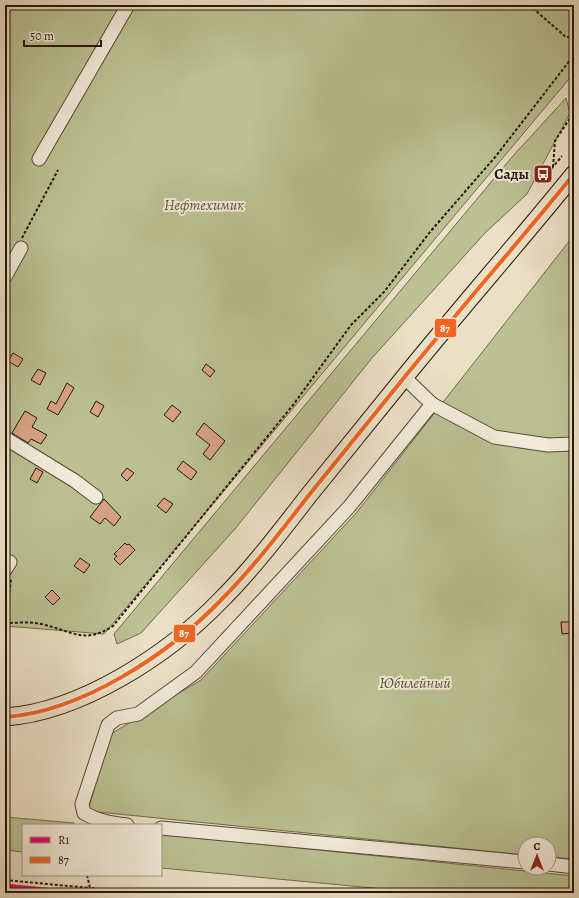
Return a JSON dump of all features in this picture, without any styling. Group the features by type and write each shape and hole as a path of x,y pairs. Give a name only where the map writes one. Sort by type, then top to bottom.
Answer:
{"main road":[{"path":"5,717 50,710 79,700 106,686 150,659 191,628 221,601 278,534 404,377 574,174"}],"street":[{"path":"39,159 128,5"},
{"path":"5,277 21,244"},
{"path":"404,377 432,404 494,437 548,445 574,444"},
{"path":"118,824 95,820 84,813 82,804 108,725 117,718 138,714 196,672 349,507 432,404"},
{"path":"5,438 74,481 96,497"},
{"path":"162,828 517,861"},
{"path":"557,865 574,867"}],"path":[{"path":"529,5 566,37 574,37"},
{"path":"574,56 574,61"},
{"path":"5,623 28,622 87,636 100,634 113,626 293,405 351,325 384,292 430,232 496,156 574,56"},
{"path":"553,167 555,141 574,112"},
{"path":"542,180 562,156"},
{"path":"21,244 58,170"},
{"path":"5,607 9,595 9,570"},
{"path":"87,876 90,888"},
{"path":"5,880 142,893"}],"green space":[{"name":"Нефтехимик","path":"5,5 574,5 574,73 104,634 5,626"},
{"path":"566,98 570,113 527,194 485,233 372,358 235,529 141,633 117,644 114,634 512,157"},
{"name":"Юбилейный","path":"574,235 574,859 557,858 557,836 517,836 517,854 88,811 109,735 201,680 357,512"},
{"path":"5,817 74,823 22,824 22,852 5,850"},
{"path":"162,834 517,870 517,876 557,876 557,874 574,876 574,893 426,893 162,868"}],"building":[{"path":"13,353 23,359 18,367 8,361"},
{"path":"206,364 215,371 210,377 202,370"},
{"path":"38,369 46,373 40,385 31,380"},
{"path":"67,383 74,388 58,415 47,409 51,401 56,404"},
{"path":"96,401 104,406 98,417 90,412"},
{"path":"172,405 181,412 173,422 164,415"},
{"path":"25,411 37,418 32,427 47,435 41,444 31,439 28,443 12,433"},
{"path":"204,423 225,441 210,460 203,454 210,445 196,434"},
{"path":"183,461 197,472 191,480 177,469"},
{"path":"36,468 43,472 37,483 30,479"},
{"path":"127,468 134,473 127,481 121,475"},
{"path":"164,498 173,504 166,513 157,506"},
{"path":"104,499 121,517 114,526 105,518 100,524 90,517"},
{"path":"125,543 127,545 129,544 135,550 120,565 114,559 117,556 114,554"},
{"path":"80,558 90,565 84,573 74,566"},
{"path":"52,590 60,598 53,605 45,597"},
{"path":"561,622 573,622 573,633 562,634"}],"transit line":[{"name":"87","path":"5,717 34,713 64,704 93,692 122,677 176,640 221,600 256,562 424,353 574,174"},
{"name":"R1","path":"5,886 74,893"}],"place":[{"name":"Сады","path":"543,174"}]}
